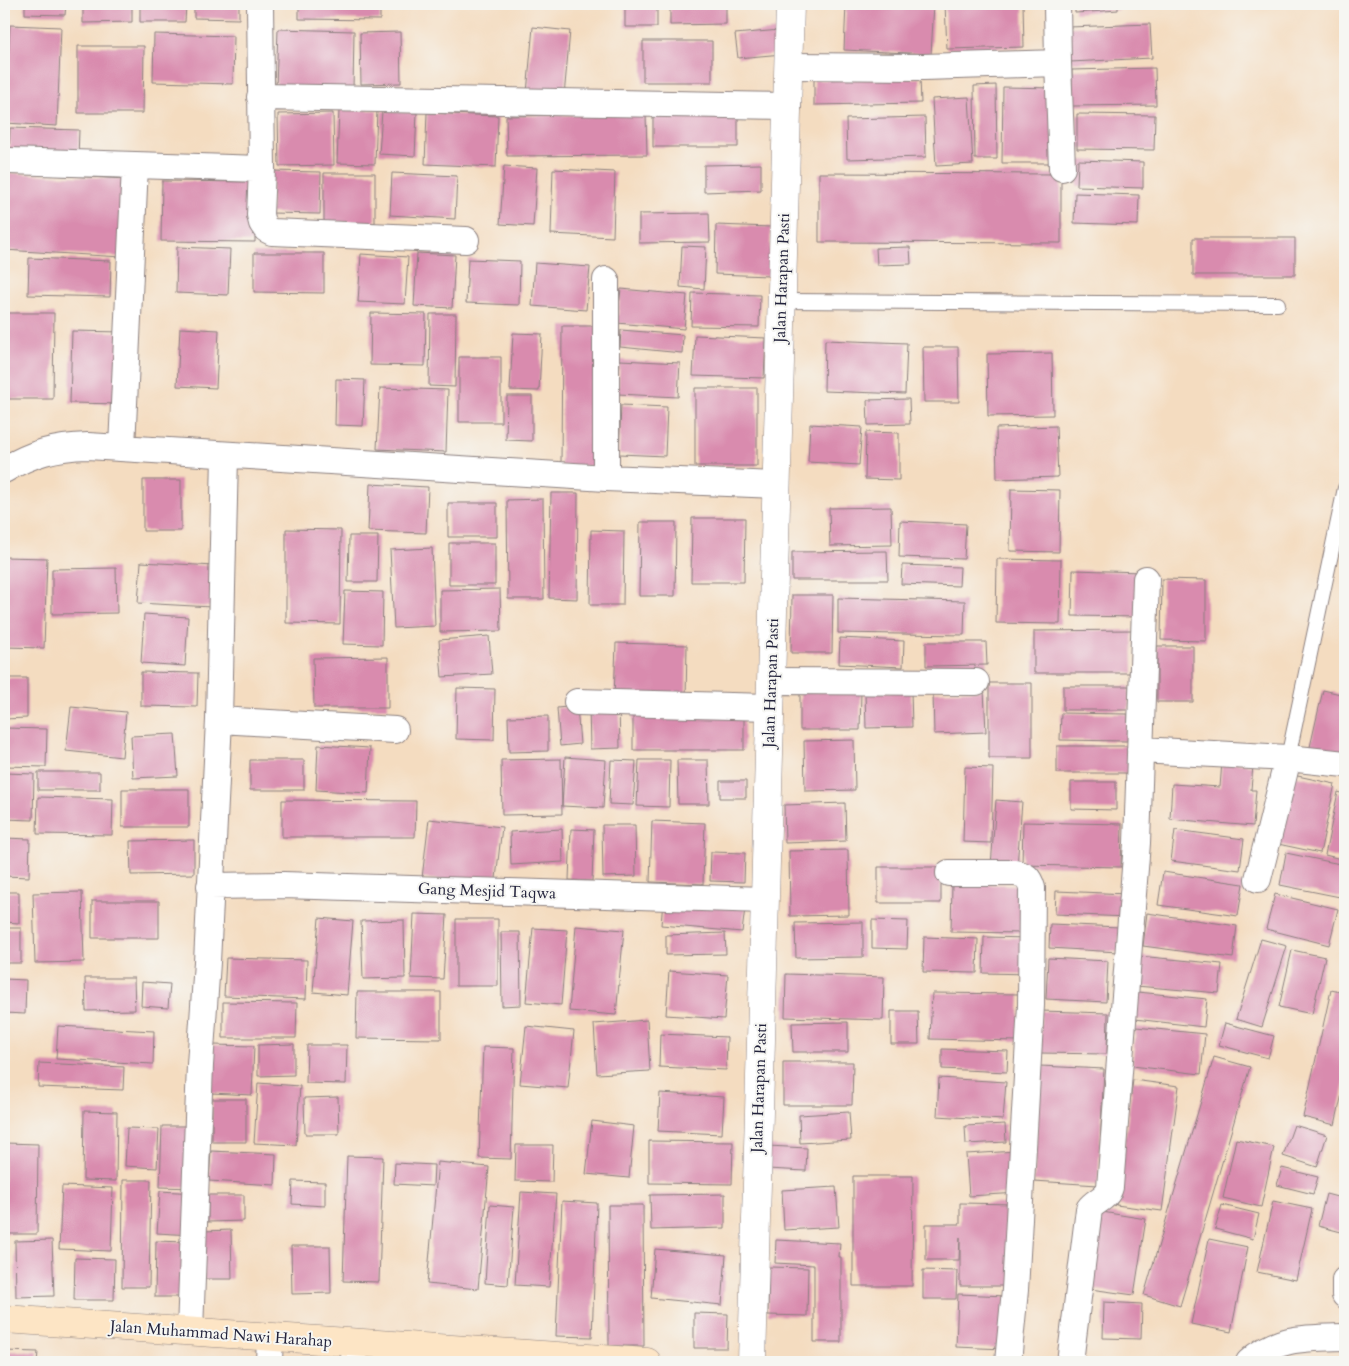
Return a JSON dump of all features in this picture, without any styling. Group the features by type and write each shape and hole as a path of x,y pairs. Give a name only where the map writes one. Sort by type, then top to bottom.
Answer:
{"main road":[{"name":"Jalan Muhammad Nawi Harahap","path":"4,1319 190,1331 270,1350 647,1362"}],"street":[{"path":"260,4 262,169 260,215 266,229 272,232 466,240"},
{"name":"Jalan Harapan Pasti","path":"752,1362 790,4"},
{"path":"1057,4 1062,168"},
{"path":"789,66 923,68 1058,64"},
{"path":"260,97 788,106"},
{"path":"9,162 262,169"},
{"path":"122,447 134,166"},
{"path":"606,280 606,478"},
{"path":"4,470 39,452 64,447 122,447 606,478 777,485"},
{"path":"190,1331 200,1065 219,720 225,455"},
{"path":"1070,1362 1089,1209 1093,1203 1106,1195 1110,1187 1125,974 1137,843 1146,580"},
{"path":"577,702 771,694 976,682"},
{"path":"219,720 396,730"},
{"path":"1140,750 1288,758 1345,764"},
{"path":"1258,879 1288,758"},
{"path":"949,873 1015,873 1025,875 1030,880 1032,888 1031,1005 1015,1290 1008,1362"},
{"name":"Gang Mesjid Taqwa","path":"210,886 283,885 765,900"},
{"path":"1345,1280 1345,1295"},
{"path":"1248,1362 1263,1350 1293,1339 1345,1337"}],"lane":[{"path":"782,301 1278,304"},
{"path":"1288,758 1345,488"}],"building":[{"path":"25,4 66,4 65,15 25,14"},
{"path":"83,4 132,4 132,22 83,23"},
{"path":"140,4 186,4 185,22 140,22"},
{"path":"194,4 239,4 239,19 194,18"},
{"path":"299,4 380,4 380,20 299,19"},
{"path":"625,4 657,4 657,27 625,27"},
{"path":"670,4 726,4 726,24 670,25"},
{"path":"846,4 934,4 931,54 844,50"},
{"path":"945,4 1023,4 1024,47 947,49"},
{"path":"1075,4 1118,4 1118,10 1075,13"},
{"path":"1150,24 1152,58 1070,62 1069,27"},
{"path":"10,25 61,27 57,126 5,123"},
{"path":"533,27 570,31 564,96 527,93"},
{"path":"278,29 354,31 353,89 276,88"},
{"path":"780,30 782,54 738,58 735,34"},
{"path":"400,32 401,83 361,84 360,33"},
{"path":"154,34 234,36 233,84 153,82"},
{"path":"643,41 712,41 712,82 643,82"},
{"path":"78,46 144,46 143,113 78,113"},
{"path":"1155,68 1156,105 1072,106 1072,70"},
{"path":"920,78 921,103 814,105 814,80"},
{"path":"996,85 997,159 975,159 974,86"},
{"path":"1003,87 1055,88 1054,163 1002,163"},
{"path":"969,97 973,164 936,166 932,99"},
{"path":"339,110 377,110 375,164 337,163"},
{"path":"382,111 417,113 415,156 379,154"},
{"path":"653,112 738,112 738,147 653,147"},
{"path":"333,113 334,165 279,166 278,114"},
{"path":"427,113 498,116 496,167 425,164"},
{"path":"646,114 647,155 507,156 506,116"},
{"path":"1077,114 1155,115 1154,150 1077,149"},
{"path":"925,117 926,157 847,159 846,119"},
{"path":"10,128 79,130 78,158 9,156"},
{"path":"1078,160 1143,162 1143,188 1077,186"},
{"path":"761,164 761,190 704,192 704,165"},
{"path":"504,166 537,168 533,226 500,224"},
{"path":"553,169 615,172 613,237 551,234"},
{"path":"272,171 321,172 320,214 271,213"},
{"path":"9,173 127,179 122,257 4,250"},
{"path":"324,173 375,173 375,223 324,222"},
{"path":"392,173 457,176 455,219 390,215"},
{"path":"819,173 1061,174 1061,243 819,242"},
{"path":"162,181 255,182 255,242 161,241"},
{"path":"1075,193 1139,195 1138,225 1074,223"},
{"path":"709,213 710,242 639,243 639,214"},
{"path":"716,225 771,227 769,276 715,274"},
{"path":"1193,238 1295,238 1295,275 1193,275"},
{"path":"682,246 706,247 704,289 680,287"},
{"path":"177,247 230,249 228,295 176,293"},
{"path":"910,247 911,264 877,265 876,248"},
{"path":"254,253 324,253 324,293 254,292"},
{"path":"417,253 455,255 452,308 414,306"},
{"path":"361,254 408,257 405,304 358,302"},
{"path":"29,258 111,261 110,297 28,295"},
{"path":"468,259 520,261 519,305 466,303"},
{"path":"535,263 590,267 586,310 532,306"},
{"path":"621,289 687,295 684,329 617,323"},
{"path":"692,293 760,295 759,327 691,326"},
{"path":"4,313 54,313 53,399 4,399"},
{"path":"371,313 426,314 425,366 370,365"},
{"path":"430,314 456,314 455,387 429,386"},
{"path":"562,326 597,326 595,466 561,466"},
{"path":"180,328 219,330 216,388 177,386"},
{"path":"621,330 683,335 682,353 620,347"},
{"path":"72,331 124,332 122,404 70,403"},
{"path":"513,333 542,334 539,391 510,390"},
{"path":"695,335 766,338 764,378 693,376"},
{"path":"825,340 907,343 905,394 824,391"},
{"path":"923,347 958,347 959,402 924,402"},
{"path":"1052,353 1053,415 988,416 987,354"},
{"path":"459,357 501,357 501,422 459,422"},
{"path":"620,360 680,363 678,397 618,394"},
{"path":"336,379 365,380 363,426 335,425"},
{"path":"380,388 448,390 446,452 377,449"},
{"path":"695,388 757,388 757,466 695,466"},
{"path":"507,396 532,396 532,441 506,440"},
{"path":"909,399 910,424 868,425 867,400"},
{"path":"621,405 667,407 665,456 619,454"},
{"path":"810,424 862,427 859,465 808,462"},
{"path":"1056,426 1058,477 997,479 996,428"},
{"path":"866,432 899,433 899,480 865,479"},
{"path":"143,480 181,480 181,531 143,531"},
{"path":"370,484 428,487 426,533 368,531"},
{"path":"1011,489 1060,490 1059,552 1010,551"},
{"path":"551,493 578,493 577,599 549,598"},
{"path":"543,499 544,599 508,599 507,500"},
{"path":"448,503 497,503 497,537 448,537"},
{"path":"891,507 892,545 830,546 829,508"},
{"path":"692,518 745,518 744,582 691,582"},
{"path":"900,521 966,524 964,559 899,557"},
{"path":"640,522 676,522 675,596 639,596"},
{"path":"286,529 341,530 340,624 286,623"},
{"path":"591,530 624,531 623,605 590,605"},
{"path":"349,536 378,536 377,582 348,582"},
{"path":"449,543 495,543 495,585 449,585"},
{"path":"432,548 435,626 394,628 390,550"},
{"path":"887,551 888,580 792,580 792,552"},
{"path":"4,557 47,558 44,648 4,647"},
{"path":"997,559 1061,560 1060,624 996,623"},
{"path":"141,562 215,566 212,607 138,603"},
{"path":"902,565 960,567 959,586 901,584"},
{"path":"116,568 117,613 52,614 52,569"},
{"path":"1073,570 1142,572 1141,617 1072,616"},
{"path":"1162,579 1206,580 1206,641 1161,640"},
{"path":"500,589 501,631 440,632 440,590"},
{"path":"345,591 383,592 382,645 343,644"},
{"path":"792,595 833,595 832,653 791,653"},
{"path":"838,598 965,601 964,635 838,633"},
{"path":"144,614 188,617 185,666 141,663"},
{"path":"1132,630 1133,673 1034,673 1034,631"},
{"path":"489,636 492,674 442,677 439,640"},
{"path":"840,638 904,641 903,667 839,664"},
{"path":"926,642 986,642 987,665 926,666"},
{"path":"616,643 687,645 686,700 614,698"},
{"path":"1157,646 1193,646 1193,702 1157,702"},
{"path":"388,657 388,708 314,708 313,658"},
{"path":"141,672 198,673 197,707 141,706"},
{"path":"4,678 27,678 27,718 4,719"},
{"path":"989,683 1032,683 1032,758 989,758"},
{"path":"1063,686 1129,686 1129,710 1063,710"},
{"path":"457,688 495,689 494,740 456,739"},
{"path":"984,690 986,732 934,734 933,692"},
{"path":"1323,690 1345,695 1345,755 1310,747"},
{"path":"800,691 861,692 860,730 800,730"},
{"path":"911,691 912,727 866,728 865,692"},
{"path":"619,704 620,748 590,749 589,705"},
{"path":"577,706 580,744 560,746 557,708"},
{"path":"71,707 126,712 122,757 66,751"},
{"path":"633,710 744,710 744,750 633,750"},
{"path":"1061,713 1128,714 1127,741 1060,740"},
{"path":"548,716 548,751 509,752 508,717"},
{"path":"4,728 47,729 46,767 4,766"},
{"path":"175,734 178,776 133,778 131,736"},
{"path":"854,740 855,790 805,791 804,741"},
{"path":"318,745 370,748 368,793 316,790"},
{"path":"1057,746 1130,746 1130,773 1057,773"},
{"path":"565,757 606,760 603,808 562,806"},
{"path":"561,759 562,814 502,815 501,760"},
{"path":"250,760 304,760 304,790 250,790"},
{"path":"611,760 636,761 633,805 609,804"},
{"path":"639,760 670,760 669,807 637,806"},
{"path":"677,760 708,760 709,804 678,804"},
{"path":"1222,762 1253,765 1251,790 1256,790 1253,826 1170,819 1172,784 1220,787"},
{"path":"965,767 993,768 991,843 963,842"},
{"path":"38,772 100,772 100,790 38,790"},
{"path":"4,773 34,774 33,820 4,819"},
{"path":"1293,775 1335,784 1320,853 1278,844"},
{"path":"720,781 746,781 746,798 720,798"},
{"path":"1071,782 1116,782 1116,810 1071,809"},
{"path":"122,789 189,789 189,827 122,827"},
{"path":"1338,792 1345,794 1345,860 1325,855"},
{"path":"38,797 113,799 112,835 37,834"},
{"path":"282,800 416,801 415,837 282,837"},
{"path":"996,800 1022,802 1017,867 991,866"},
{"path":"845,803 846,841 785,843 784,805"},
{"path":"429,819 502,827 495,887 422,878"},
{"path":"652,821 705,823 703,884 650,882"},
{"path":"1023,822 1122,824 1121,867 1022,865"},
{"path":"602,825 635,825 636,876 603,877"},
{"path":"562,829 563,862 511,865 510,832"},
{"path":"571,829 594,830 592,881 569,880"},
{"path":"1175,830 1244,839 1240,870 1171,861"},
{"path":"4,838 30,839 29,877 4,876"},
{"path":"194,840 194,874 131,875 130,841"},
{"path":"848,850 849,915 790,916 789,851"},
{"path":"711,852 745,853 744,882 710,881"},
{"path":"1286,853 1345,865 1345,898 1280,885"},
{"path":"878,867 941,867 941,903 878,903"},
{"path":"1163,872 1243,884 1238,916 1158,905"},
{"path":"952,884 1024,885 1024,933 951,932"},
{"path":"1056,891 1128,894 1127,917 1055,914"},
{"path":"4,892 19,892 19,923 4,922"},
{"path":"82,892 84,962 35,963 33,893"},
{"path":"1275,894 1338,909 1329,945 1266,929"},
{"path":"92,901 159,901 159,938 92,938"},
{"path":"663,901 745,908 742,932 661,925"},
{"path":"1147,913 1237,926 1233,958 1143,946"},
{"path":"414,914 447,915 443,979 411,978"},
{"path":"319,918 353,921 347,995 313,992"},
{"path":"456,919 498,919 498,986 456,986"},
{"path":"404,920 405,978 363,979 361,921"},
{"path":"872,920 908,921 907,949 872,948"},
{"path":"863,922 863,957 796,958 795,923"},
{"path":"1050,924 1120,927 1118,952 1049,948"},
{"path":"576,926 624,930 616,1015 569,1011"},
{"path":"4,928 21,928 21,963 4,963"},
{"path":"533,928 567,930 561,1005 526,1002"},
{"path":"501,932 520,932 521,1005 502,1006"},
{"path":"725,933 726,954 666,955 666,935"},
{"path":"924,937 978,939 977,973 923,972"},
{"path":"984,937 1031,938 1030,974 983,973"},
{"path":"1261,939 1287,946 1262,1027 1236,1019"},
{"path":"1292,950 1325,957 1312,1014 1279,1007"},
{"path":"1139,956 1222,964 1219,993 1136,986"},
{"path":"226,958 307,960 306,999 224,996"},
{"path":"1048,958 1108,961 1106,1002 1046,999"},
{"path":"669,971 728,975 724,1019 666,1015"},
{"path":"786,974 884,977 883,1020 785,1017"},
{"path":"85,978 134,978 135,1010 86,1011"},
{"path":"4,979 26,980 25,1014 4,1013"},
{"path":"142,982 170,984 168,1008 141,1006"},
{"path":"1331,990 1345,993 1345,1080 1335,1125 1303,1117"},
{"path":"357,992 441,992 441,1039 356,1038"},
{"path":"1138,992 1207,999 1204,1027 1135,1019"},
{"path":"932,993 1020,994 1018,1041 930,1039"},
{"path":"223,1002 297,1003 296,1038 223,1038"},
{"path":"891,1011 918,1011 919,1044 891,1044"},
{"path":"1041,1011 1108,1013 1107,1054 1040,1053"},
{"path":"647,1020 650,1071 597,1074 594,1024"},
{"path":"848,1022 848,1052 793,1052 792,1023"},
{"path":"1225,1023 1274,1036 1268,1058 1219,1045"},
{"path":"58,1026 154,1031 153,1064 56,1059"},
{"path":"526,1026 574,1031 568,1088 520,1084"},
{"path":"1136,1027 1205,1034 1201,1074 1132,1066"},
{"path":"660,1034 727,1037 726,1070 659,1067"},
{"path":"294,1044 294,1075 258,1076 258,1045"},
{"path":"213,1045 254,1046 252,1095 211,1093"},
{"path":"307,1045 347,1045 346,1084 306,1083"},
{"path":"483,1047 514,1048 511,1159 479,1158"},
{"path":"942,1049 1008,1051 1007,1072 942,1069"},
{"path":"1214,1057 1250,1067 1180,1306 1144,1295"},
{"path":"783,1062 853,1062 852,1105 783,1105"},
{"path":"39,1063 124,1067 123,1090 38,1087"},
{"path":"1040,1066 1104,1069 1098,1185 1034,1181"},
{"path":"939,1078 1006,1082 1003,1120 937,1116"},
{"path":"1133,1080 1179,1086 1162,1211 1116,1205"},
{"path":"258,1083 300,1086 296,1145 254,1143"},
{"path":"660,1093 724,1097 722,1134 658,1131"},
{"path":"338,1097 339,1134 305,1134 304,1098"},
{"path":"212,1099 246,1099 246,1142 212,1142"},
{"path":"84,1111 117,1112 116,1181 83,1180"},
{"path":"849,1112 851,1140 800,1143 799,1115"},
{"path":"592,1121 634,1126 629,1178 586,1174"},
{"path":"1005,1124 1006,1142 966,1144 965,1126"},
{"path":"1294,1125 1327,1135 1317,1167 1283,1156"},
{"path":"162,1126 195,1126 193,1188 160,1187"},
{"path":"127,1128 159,1129 157,1168 125,1166"},
{"path":"1236,1139 1274,1147 1261,1207 1223,1198"},
{"path":"649,1141 733,1142 732,1184 649,1183"},
{"path":"4,1143 38,1144 37,1234 4,1234"},
{"path":"516,1145 553,1145 552,1182 515,1181"},
{"path":"768,1146 807,1148 806,1171 767,1169"},
{"path":"1345,1150 1345,1181 1340,1180"},
{"path":"211,1151 276,1154 275,1185 209,1181"},
{"path":"1017,1151 1019,1193 969,1196 966,1154"},
{"path":"347,1156 383,1157 379,1282 343,1281"},
{"path":"438,1162 489,1167 478,1289 427,1284"},
{"path":"395,1163 434,1165 433,1186 394,1184"},
{"path":"1282,1168 1318,1177 1313,1194 1277,1185"},
{"path":"853,1176 913,1176 912,1286 853,1286"},
{"path":"123,1180 151,1180 149,1287 122,1287"},
{"path":"293,1181 325,1182 325,1206 292,1204"},
{"path":"62,1186 113,1188 111,1251 59,1249"},
{"path":"836,1187 839,1227 784,1230 782,1190"},
{"path":"160,1191 195,1193 192,1235 157,1233"},
{"path":"521,1192 556,1194 549,1287 515,1285"},
{"path":"725,1194 725,1228 651,1230 650,1195"},
{"path":"1326,1194 1345,1199 1345,1233 1318,1226"},
{"path":"208,1195 244,1195 244,1221 208,1222"},
{"path":"562,1201 597,1203 592,1337 556,1336"},
{"path":"1273,1201 1312,1209 1296,1280 1257,1272"},
{"path":"960,1203 1014,1204 1014,1286 960,1286 960,1237 959,1260 926,1260 926,1224 960,1224"},
{"path":"490,1205 514,1207 508,1285 485,1283"},
{"path":"608,1205 643,1205 644,1346 609,1346"},
{"path":"1222,1205 1259,1214 1253,1239 1215,1229"},
{"path":"1102,1212 1146,1219 1134,1295 1090,1289"},
{"path":"231,1230 232,1279 203,1279 203,1231"},
{"path":"1209,1239 1248,1247 1231,1332 1191,1324"},
{"path":"52,1240 54,1296 16,1297 15,1241"},
{"path":"776,1240 840,1243 841,1342 814,1342 814,1265 775,1263"},
{"path":"156,1241 186,1242 185,1297 155,1297"},
{"path":"291,1246 330,1246 331,1293 292,1294"},
{"path":"655,1249 726,1255 722,1305 651,1298"},
{"path":"75,1258 115,1259 114,1300 74,1300"},
{"path":"769,1267 808,1268 807,1316 768,1315"},
{"path":"923,1270 957,1271 956,1299 923,1299"},
{"path":"958,1294 1006,1296 1004,1349 956,1347"},
{"path":"1104,1302 1142,1304 1141,1339 1103,1338"},
{"path":"694,1313 728,1314 727,1348 694,1348"},
{"path":"4,1351 38,1352 37,1362 4,1362"}]}
